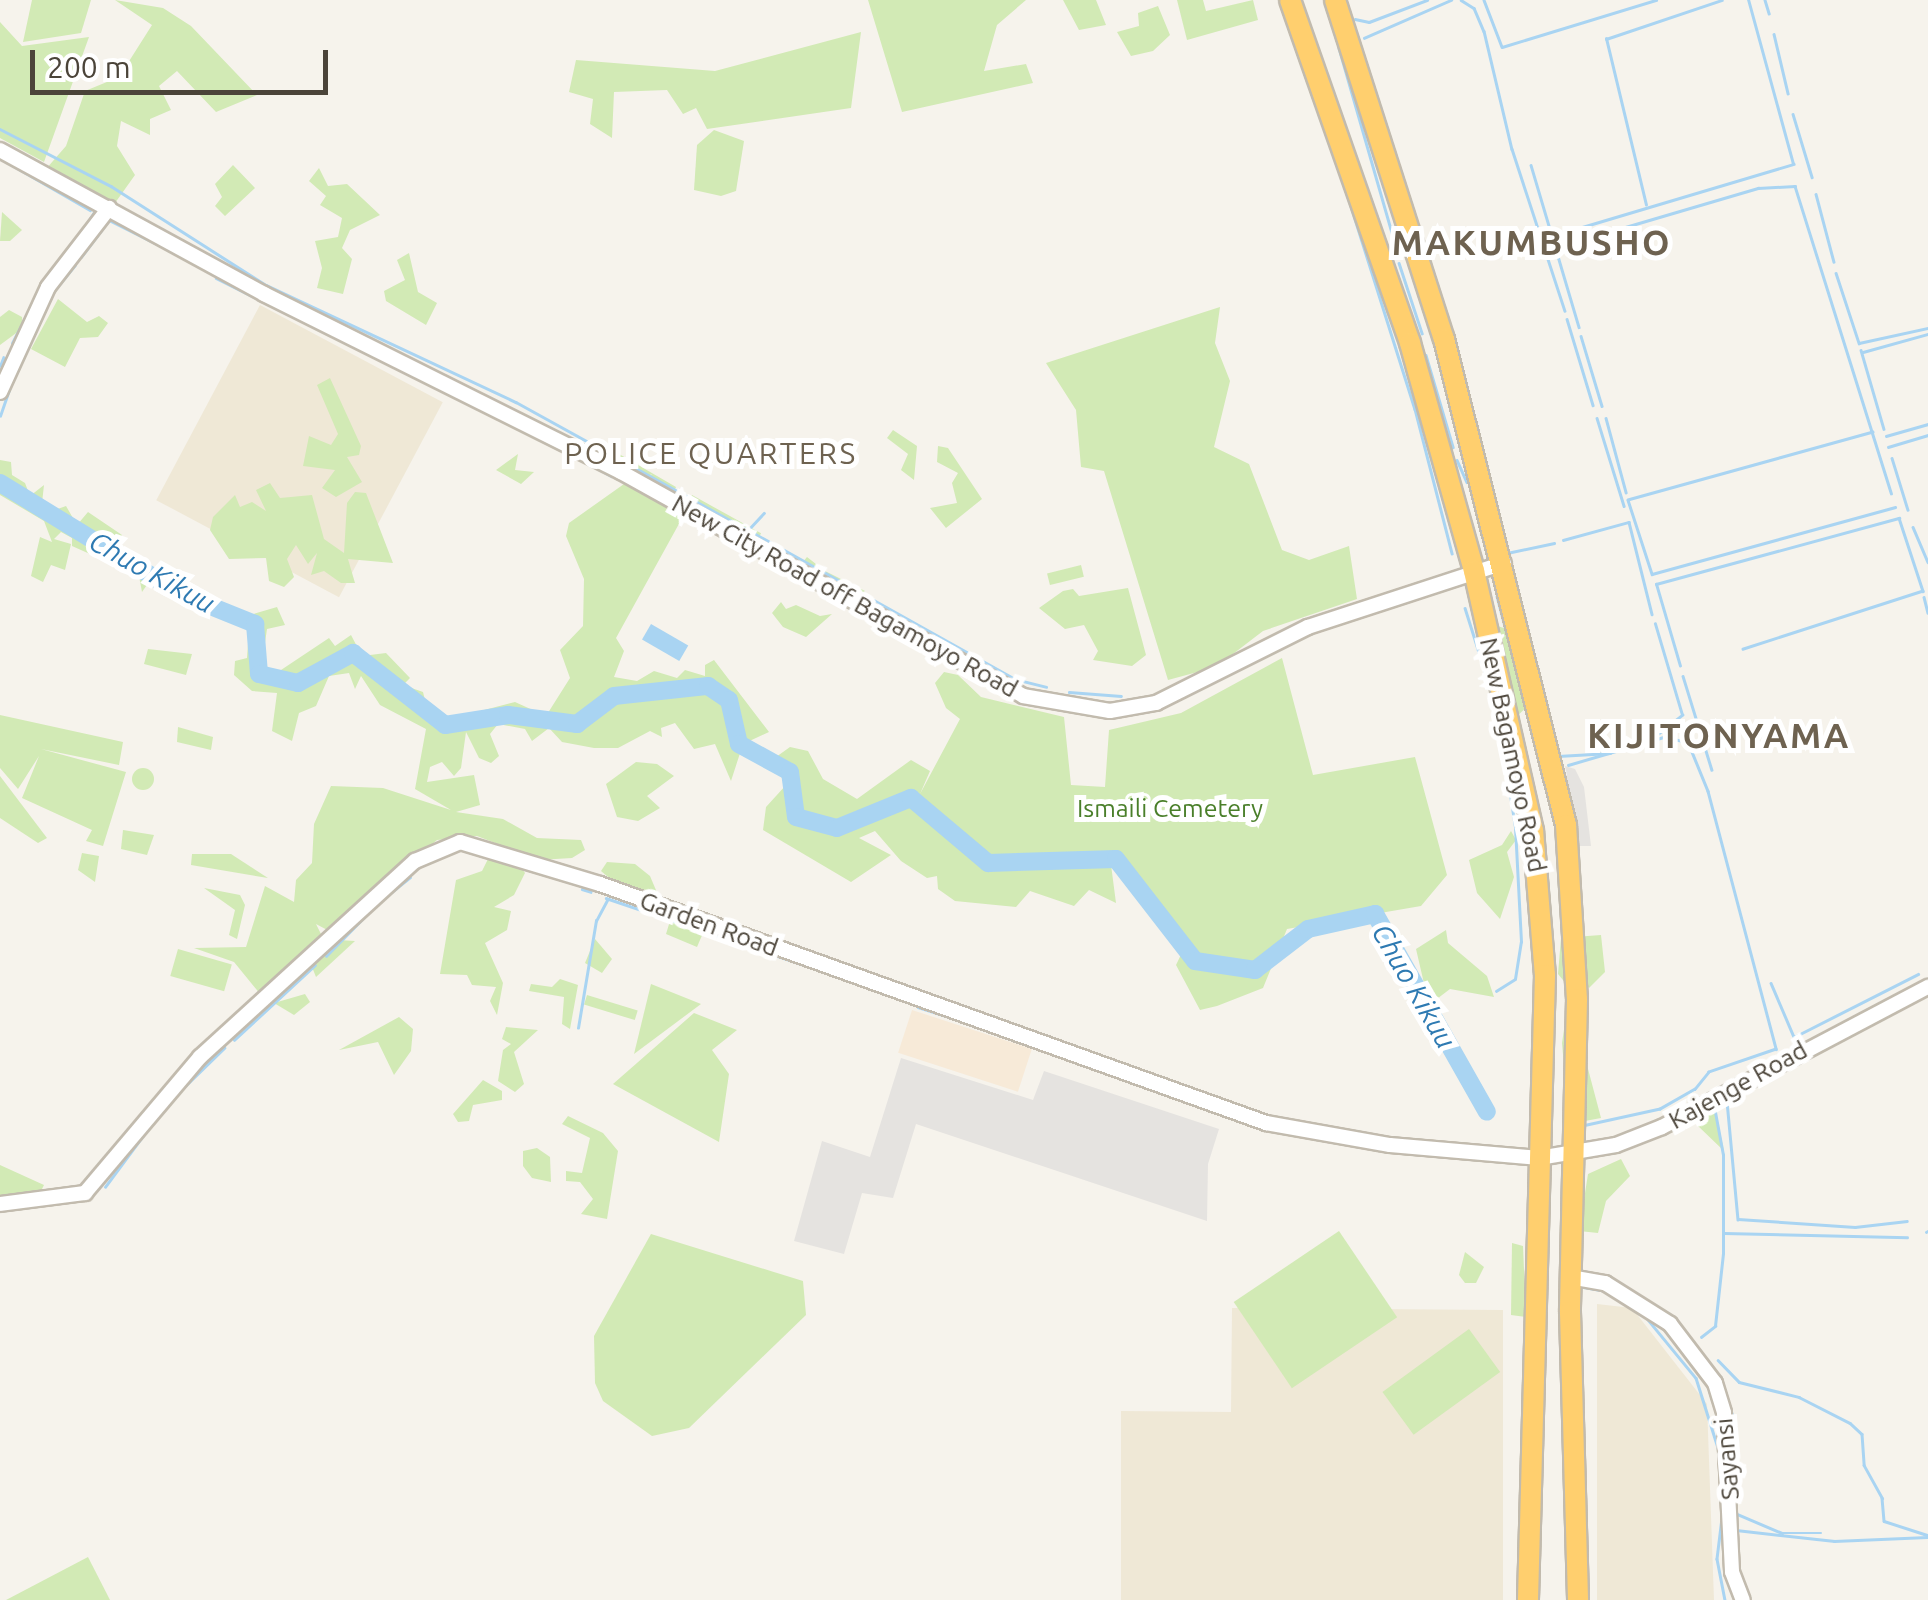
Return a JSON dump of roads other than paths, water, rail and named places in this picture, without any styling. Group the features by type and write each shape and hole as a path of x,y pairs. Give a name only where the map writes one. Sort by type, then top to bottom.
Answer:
{"highway":[{"name":"New Bagamoyo Road","path":"1290,0 1388,273 1474,571 1538,867 1545,975 1528,1600"},
{"name":"New Bagamoyo Road","path":"1335,0 1444,339 1504,563 1572,870 1577,998 1570,1278 1578,1600"}],"street":[{"name":"New City Road off Bagamoyo Road","path":"0,150 264,294 621,472 1023,696 1110,710 1156,704 1292,633 1504,563"},
{"path":"0,392 48,287 109,208"},
{"name":"Garden Road","path":"0,1204 85,1193 200,1058 414,861 460,842 600,884 1266,1123 1390,1145 1540,1158"},
{"name":"Kajenge Road","path":"1540,1158 1646,1135 1928,988"},
{"name":"Sayansi","path":"1570,1278 1605,1284 1670,1324 1715,1382 1724,1413 1732,1572 1743,1600"}],"water":[{"path":"651,624 688,646 679,661 642,640"}],"waterway":[{"path":"1355,19 1369,22 1427,0"},
{"path":"1364,38 1451,0"},
{"path":"1461,0 1474,8 1484,31 1512,149 1565,311"},
{"path":"1484,0 1502,47 1656,0"},
{"path":"1646,205 1606,39 1722,0"},
{"path":"1552,236 1793,164 1748,0"},
{"path":"1765,0 1769,13"},
{"path":"1774,34 1788,93"},
{"path":"1339,48 1395,243"},
{"path":"1793,114 1812,177"},
{"path":"0,129 111,186 266,285 516,402 748,530 764,513"},
{"path":"0,158 90,210"},
{"path":"1531,165 1579,327"},
{"path":"1343,181 1415,409 1452,553"},
{"path":"1554,248 1758,188 1795,186 1891,493"},
{"path":"1816,194 1834,262"},
{"path":"82,232 94,212"},
{"path":"81,257 109,220 169,250"},
{"path":"1399,263 1422,333"},
{"path":"54,291 75,265"},
{"path":"1836,273 1859,343 1928,328"},
{"path":"216,278 256,298"},
{"path":"12,343 37,295"},
{"path":"264,302 436,387"},
{"path":"1567,319 1593,405"},
{"path":"1863,352 1928,334"},
{"path":"1581,336 1602,406"},
{"path":"1861,350 1884,429"},
{"path":"1426,355 1453,447"},
{"path":"0,366 3,358"},
{"path":"0,416 11,384"},
{"path":"1597,418 1624,506"},
{"path":"1606,418 1626,492"},
{"path":"1886,436 1928,424"},
{"path":"1873,432 1628,500 1652,574 1895,507"},
{"path":"1888,447 1928,435"},
{"path":"1892,458 1908,510"},
{"path":"1457,460 1467,482"},
{"path":"586,462 611,476"},
{"path":"1468,477 1485,545"},
{"name":"Chuo Kikuu","path":"0,483 183,595 255,624 259,674 298,683 353,653 445,725 508,715 577,724 614,696 708,686 729,700 739,744 790,772 796,817 837,828 911,798 988,863 1116,859 1195,961 1255,970 1308,929 1375,914 1487,1112"},
{"path":"1680,666 1656,584 1899,518 1923,591 1743,649"},
{"path":"1563,540 1629,522 1652,614"},
{"path":"1913,527 1928,562"},
{"path":"752,532 1015,679 1046,687"},
{"path":"1507,553 1554,543"},
{"path":"1497,596 1517,672"},
{"path":"1924,597 1928,613"},
{"path":"1465,608 1489,684"},
{"path":"1650,740 1682,715 1655,624"},
{"path":"1683,676 1712,770"},
{"path":"1069,692 1121,696"},
{"path":"1496,991 1515,979 1521,942 1515,827 1499,725"},
{"path":"1568,765 1664,737 1688,742 1708,791 1776,1049 1709,1072 1695,1089 1660,1109 1583,1126"},
{"path":"1558,756 1610,753"},
{"path":"388,895 410,877"},
{"path":"582,889 591,892"},
{"path":"606,898 836,976"},
{"path":"578,1028 596,921 607,900"},
{"path":"326,956 367,914"},
{"path":"234,1040 315,965"},
{"path":"1771,983 1794,1037 1918,974"},
{"path":"852,982 903,1000"},
{"path":"918,1007 974,1025"},
{"path":"182,1089 224,1048"},
{"path":"1727,1101 1738,1219 1855,1227 1907,1221"},
{"path":"1701,1337 1715,1326 1723,1253 1723,1155 1714,1107"},
{"path":"105,1187 145,1133"},
{"path":"1724,1233 1907,1237"},
{"path":"1578,1286 1605,1291"},
{"path":"1645,1316 1696,1378 1719,1451"},
{"path":"1718,1360 1739,1382 1799,1397 1850,1423 1862,1434 1864,1465 1882,1498 1884,1521 1927,1535"},
{"path":"1727,1399 1733,1416"},
{"path":"1733,1424 1734,1444"},
{"path":"1734,1452 1735,1463"},
{"path":"1735,1470 1735,1481"},
{"path":"1735,1487 1735,1505"},
{"path":"1737,1514 1782,1533 1821,1533"},
{"path":"1722,1518 1717,1559 1725,1600"},
{"path":"1736,1530 1834,1541 1928,1537"}],"district":[{"name":"MAKUMBUSHO","path":"1532,242"},
{"name":"POLICE QUARTERS","path":"711,453"},
{"name":"KIJITONYAMA","path":"1719,735"}],"park label":[{"name":"Ismaili Cemetery","path":"1170,808"}]}
